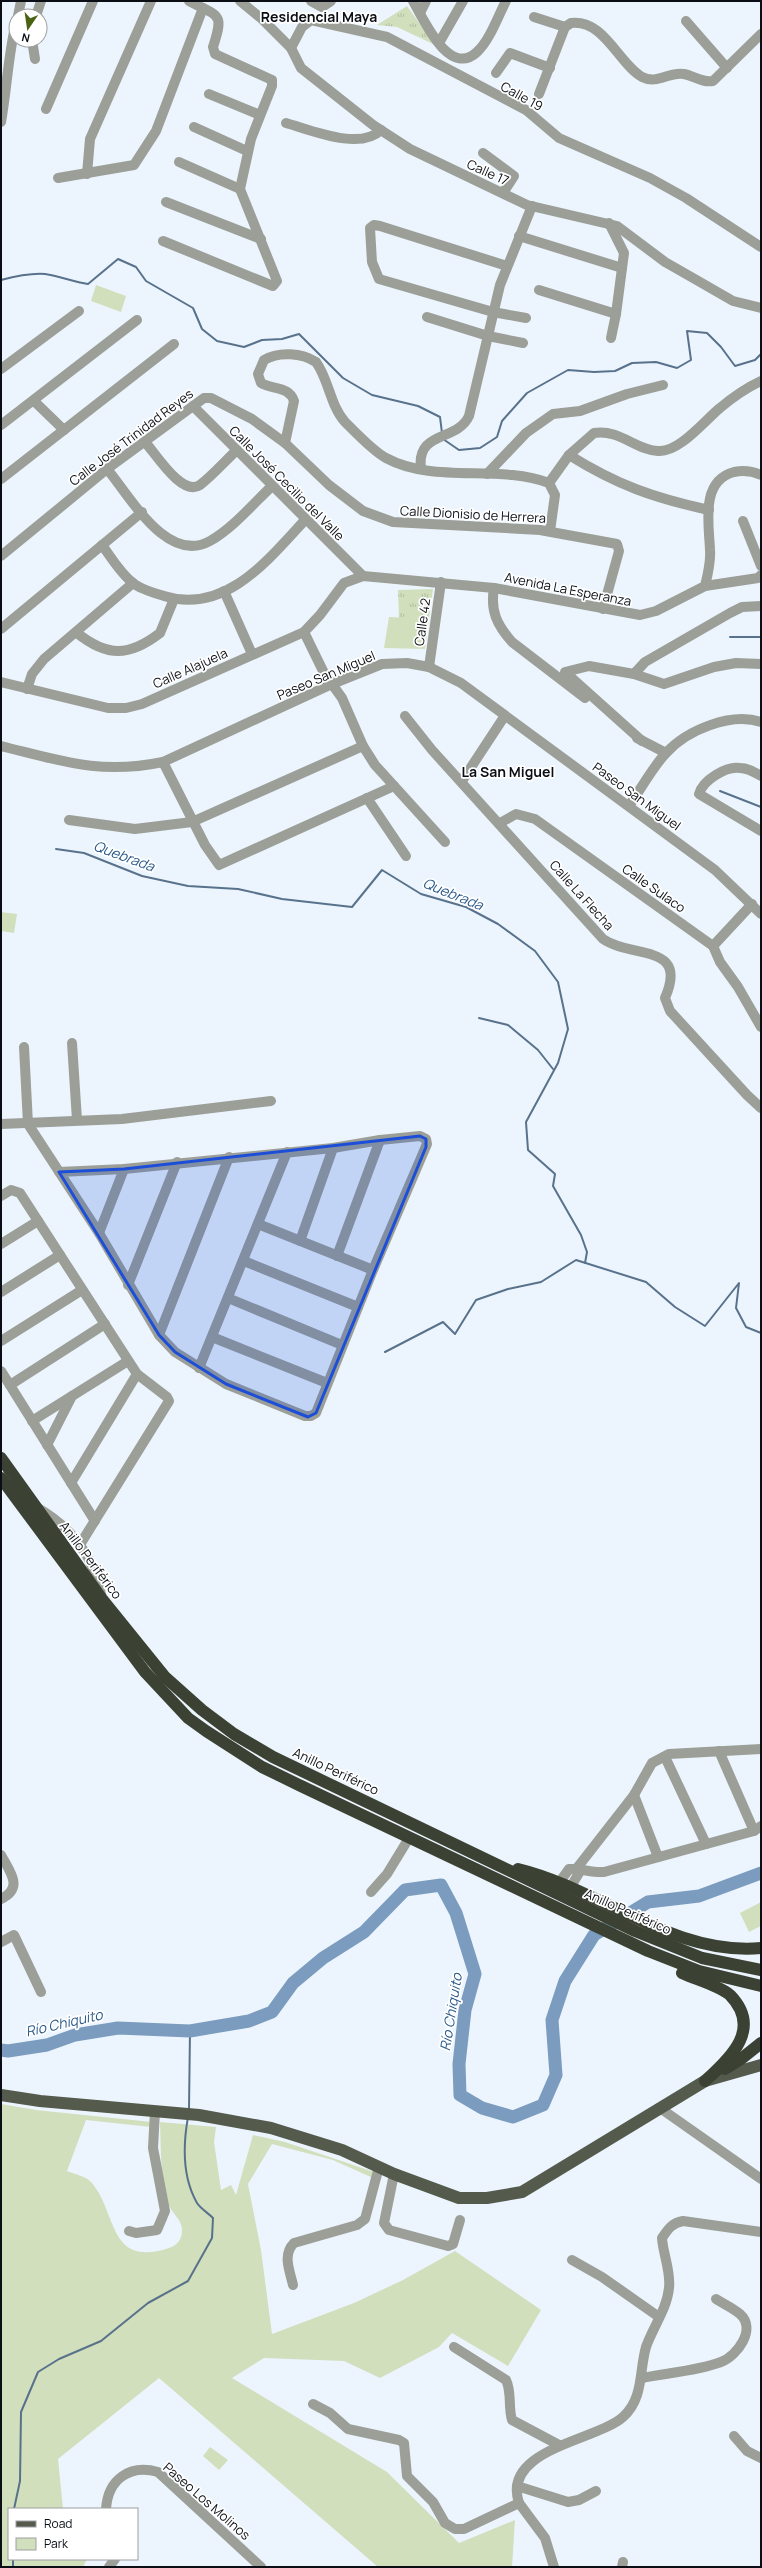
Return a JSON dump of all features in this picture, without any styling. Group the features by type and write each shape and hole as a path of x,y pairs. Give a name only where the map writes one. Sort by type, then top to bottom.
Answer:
{"highway":[{"name":"Anillo Periférico","path":"1,1458 102,1599 165,1677 202,1710 234,1734 273,1757 492,1862 592,1904 702,1958 761,1970"},
{"name":"Anillo Periférico","path":"1,1478 151,1680 188,1718 222,1743 262,1767 576,1918 657,1955 699,1971 761,1986"},
{"path":"492,1862 529,1872 564,1885 592,1904"},
{"path":"638,1926 707,1944 729,1948 761,1948"},
{"path":"657,1955 673,1968 729,1994 745,2011 748,2030 741,2045 705,2081"},
{"path":"705,2081 742,2059 761,2042"}],"main road":[{"path":"1,2095 40,2101 200,2115 287,2132 342,2150 394,2174 459,2198 487,2198 522,2192 705,2081 761,2065"}],"street":[{"path":"46,109 93,1"},
{"path":"87,174 90,139 151,1"},
{"path":"163,241 273,286 277,281 240,189 247,151 272,86 272,80 215,54 213,48 220,24 216,16 189,1"},
{"name":"Calle 17","path":"240,1 262,19 292,48 301,68 381,130 416,152 532,206 617,226 665,262 733,301 761,308"},
{"path":"311,1 322,7 331,1"},
{"path":"413,1 438,43 450,55 457,58 473,55 482,45 506,1"},
{"path":"420,13 426,1"},
{"path":"438,43 462,1"},
{"path":"58,178 134,165 156,131 203,8"},
{"path":"534,17 565,27 577,22 587,25 617,50 636,73 650,80 683,74 707,82 713,81 761,34"},
{"name":"Calle 19","path":"292,48 302,27 311,20 387,37 526,110 560,138 650,178 686,198 761,247"},
{"path":"686,21 727,68"},
{"path":"539,94 565,27"},
{"path":"1,122 10,48"},
{"path":"33,48 34,59"},
{"path":"496,73 510,52 550,68"},
{"path":"209,94 260,115"},
{"path":"286,123 356,140 374,137 381,130"},
{"path":"194,128 247,151"},
{"path":"483,153 514,176 503,193"},
{"path":"179,162 240,189"},
{"path":"166,202 261,239"},
{"path":"421,469 425,447 439,437 454,431 466,423 472,408 493,312 507,266 532,206"},
{"path":"609,223 624,253 616,314 611,338"},
{"path":"507,266 380,226 370,228 372,262 379,278 493,312 526,318"},
{"path":"519,236 622,268"},
{"path":"539,290 616,314"},
{"path":"1,369 79,311"},
{"path":"427,317 488,336 523,343"},
{"path":"1,425 137,320"},
{"path":"1,479 174,344"},
{"path":"285,443 294,401 293,396 286,390 261,383 258,374 264,360 280,354 296,355 316,362 335,407 345,421 384,458 421,469 487,474 521,474 549,482 555,495 550,531"},
{"path":"549,482 569,455 589,435 604,431 650,449 666,450 696,430 744,389 761,381"},
{"path":"487,474 526,433 553,414 580,411 628,394 663,385"},
{"name":"Calle José Trinidad Reyes","path":"1,556 107,469 204,398 211,398 252,418 285,443"},
{"path":"34,401 64,430"},
{"name":"Calle José Cecilio del Valle","path":"193,406 305,520 363,576"},
{"path":"145,442 179,483 189,487 199,485 236,450"},
{"name":"Calle Dionisio de Herrera","path":"285,443 329,486 357,506 393,522 550,531 617,544 619,551 603,609"},
{"path":"569,455 599,474 652,497 709,510"},
{"path":"107,469 165,538 176,544 198,546 220,534 272,486"},
{"path":"705,586 710,555 709,510 713,491 723,477 743,471 761,475"},
{"path":"1,628 142,512"},
{"path":"102,545 133,583 174,599 192,601 211,597 224,592 263,565 305,520"},
{"path":"743,521 761,566"},
{"name":"Avenida La Esperanza","path":"363,576 494,588 640,615 656,611 705,586 758,578 761,575"},
{"name":"Calle Alajuela","path":"1,682 108,708 126,708 142,704 304,632 320,615 344,583 363,576"},
{"name":"Calle 42","path":"429,667 441,582"},
{"path":"27,689 32,674 44,659 133,583"},
{"path":"494,588 493,609 496,622 512,642 642,741 666,753"},
{"path":"224,592 252,654"},
{"path":"76,633 98,648 107,651 126,651 160,633 164,628 174,599"},
{"path":"634,674 645,662 730,613 742,607 761,606"},
{"path":"304,632 332,684 342,698 363,746 375,766 445,842"},
{"name":"Paseo San Miguel","path":"1,746 95,768 136,768 163,762 332,684 382,664 407,663 429,667 461,683 504,717 629,806 715,870 761,914"},
{"path":"642,741 565,672 589,666 634,674 664,684 714,667 736,663 761,664"},
{"name":"Calle La Flecha","path":"405,716 432,750 500,822 603,939 621,948 658,956 667,963 672,972 671,985 665,998 670,1012 746,1095 761,1108"},
{"path":"462,781 504,717"},
{"path":"629,806 666,753 681,740 716,724 732,721 760,722"},
{"path":"69,820 135,829 192,822 363,746"},
{"path":"163,762 192,822 219,865 394,786"},
{"path":"761,776 739,767 727,770 710,779 699,794 761,831"},
{"path":"367,798 406,856"},
{"name":"Calle Sulaco","path":"500,822 516,814 534,819 713,946 720,962 738,987 761,1027"},
{"path":"713,946 752,904"},
{"path":"72,1043 77,1120"},
{"path":"24,1047 28,1120 59,1172 99,1233 128,1285 159,1335 175,1352 226,1384 308,1417 316,1413 342,1345 427,1144 426,1139 420,1136 380,1140 333,1148 177,1162 124,1169 59,1172"},
{"path":"1,1118 48,1121 122,1119 271,1101"},
{"path":"1,1124 28,1120"},
{"path":"337,1256 380,1140"},
{"path":"300,1241 333,1148"},
{"path":"200,1368 287,1152"},
{"path":"159,1335 229,1157"},
{"path":"128,1285 177,1162"},
{"path":"99,1233 124,1169"},
{"path":"1,1196 11,1190 18,1192 137,1374 167,1397 168,1403 81,1543"},
{"path":"1,1244 38,1221"},
{"path":"258,1224 373,1270"},
{"path":"1,1292 60,1255"},
{"path":"244,1261 358,1307"},
{"path":"1,1341 82,1290"},
{"path":"228,1298 342,1345"},
{"path":"10,1385 105,1324"},
{"path":"212,1337 327,1382"},
{"path":"32,1421 128,1361"},
{"path":"1,1371 95,1521"},
{"path":"71,1483 137,1374"},
{"path":"47,1445 72,1396"},
{"path":"35,1507 52,1517 81,1543 98,1577 102,1599"},
{"path":"577,1868 634,1795 652,1763 669,1754 761,1749"},
{"path":"577,1868 589,1873 604,1872 758,1829 719,1751"},
{"path":"665,1757 706,1844"},
{"path":"634,1795 658,1857"},
{"path":"371,1892 386,1874 409,1838"},
{"path":"1,1855 14,1881 14,1888 10,1895 1,1899"},
{"path":"564,1885 579,1873 577,1868"},
{"path":"1,1942 14,1935 41,1992"},
{"path":"660,2108 761,2179"},
{"path":"129,2232 136,2233 158,2230 165,2211 153,2148 155,2111"},
{"path":"293,2285 286,2256 289,2248 294,2243 357,2225 365,2219 379,2167"},
{"path":"394,2174 384,2224 389,2230 448,2246 453,2244 460,2220"},
{"path":"554,2567 545,2538 518,2503 517,2486 522,2471 559,2446 620,2419 629,2410 638,2392 642,2378 646,2347 668,2299 670,2286 662,2238 675,2223 683,2221 761,2232"},
{"path":"572,2260 602,2277 659,2317"},
{"path":"642,2378 720,2363 736,2351 744,2341 747,2330 746,2322 740,2314 716,2299"},
{"path":"454,2347 506,2380 509,2386 509,2412 512,2420 559,2446"},
{"path":"313,2404 330,2413 348,2429 399,2440 404,2444 407,2476 433,2502 445,2524 455,2529 464,2529 518,2503"},
{"path":"734,2436 747,2451 761,2458"},
{"name":"Paseo Los Molinos","path":"106,2508 106,2500 119,2478 133,2470 144,2468 158,2472 261,2567"},
{"path":"517,2486 568,2502 579,2500 596,2491"}],"highlighted area":[{"path":"420,1136 426,1139 426,1147 316,1413 308,1417 226,1384 175,1352 159,1335 59,1172 124,1169"}],"green space":[{"path":"407,6 435,45 397,27 377,25"},
{"path":"96,285 126,296 121,312 91,301"},
{"path":"433,589 429,619 399,618 398,590"},
{"path":"389,617 429,619 425,649 384,648"},
{"path":"1,912 17,914 14,933 1,931"},
{"path":"761,1902 761,1926 749,1932 740,1913"},
{"path":"1,2104 36,2110 152,2122 151,2127 86,2120 67,2171 83,2177 91,2182 100,2194 117,2234 124,2244 134,2250 149,2252 169,2248 179,2241 181,2236 182,2226 169,2207 165,2193 161,2163 160,2122 216,2127 214,2142 221,2190 231,2185 236,2195 253,2135 285,2142 374,2172 373,2178 333,2160 272,2144 248,2184 261,2250 272,2334 354,2303 403,2280 455,2251 541,2310 508,2366 452,2333 439,2347 380,2378 344,2361 264,2358 232,2378 387,2472 459,2543 515,2520 512,2567 378,2567 159,2378 58,2459 63,2508 8,2508 8,2560 86,2560 83,2567 1,2567"},
{"path":"210,2447 228,2460 219,2470 203,2456"}],"waterway":[{"path":"1,280 23,275 45,274 88,284 118,259 136,267 146,281 193,308 202,329 217,341 244,347 262,340 282,339 299,334 343,378 372,395 418,406 440,417 442,433"},
{"path":"443,439 459,450 480,448 497,437 502,421 527,393 568,370 594,372 615,371 632,363 656,362 677,368 691,360 687,331 707,333 721,347 735,366 755,360 761,354"},
{"path":"730,637 761,637"},
{"path":"720,791 761,807"},
{"name":"Quebrada","path":"56,849 84,853 142,876 188,886 238,889 282,899 352,907 382,870 421,894 466,907 498,924 535,951 558,982 568,1029 558,1063 526,1122 528,1150 555,1174 553,1186 581,1235 587,1252 585,1263"},
{"path":"479,1018 508,1025 538,1050 553,1069"},
{"name":"Quebrada","path":"385,1352 443,1322 455,1334 476,1300 508,1289 541,1282 576,1260 646,1282 675,1307 705,1326 739,1283 736,1308 746,1327 761,1333"},
{"name":"Río Chiquito","path":"1,2050 8,2051 47,2045 75,2035 118,2028 190,2031 249,2021 272,2012 293,1983 323,1958 364,1932 405,1890 441,1885 456,1913 475,1974 465,2010 459,2064 460,2095 482,2108 513,2117 543,2105 556,2075 552,2020 565,1981 594,1935 648,1902 699,1896 761,1873"},
{"path":"189,2109 190,2031"},
{"path":"14,2508 20,2481 21,2412 38,2372 59,2359 101,2341 148,2303 188,2281 212,2238 213,2218 197,2203 192,2193 186,2172 185,2139 188,2117"},
{"path":"13,2560 13,2567"}],"district":[{"name":"Residencial Maya","path":"319,17"},
{"name":"La San Miguel","path":"508,772"}]}
